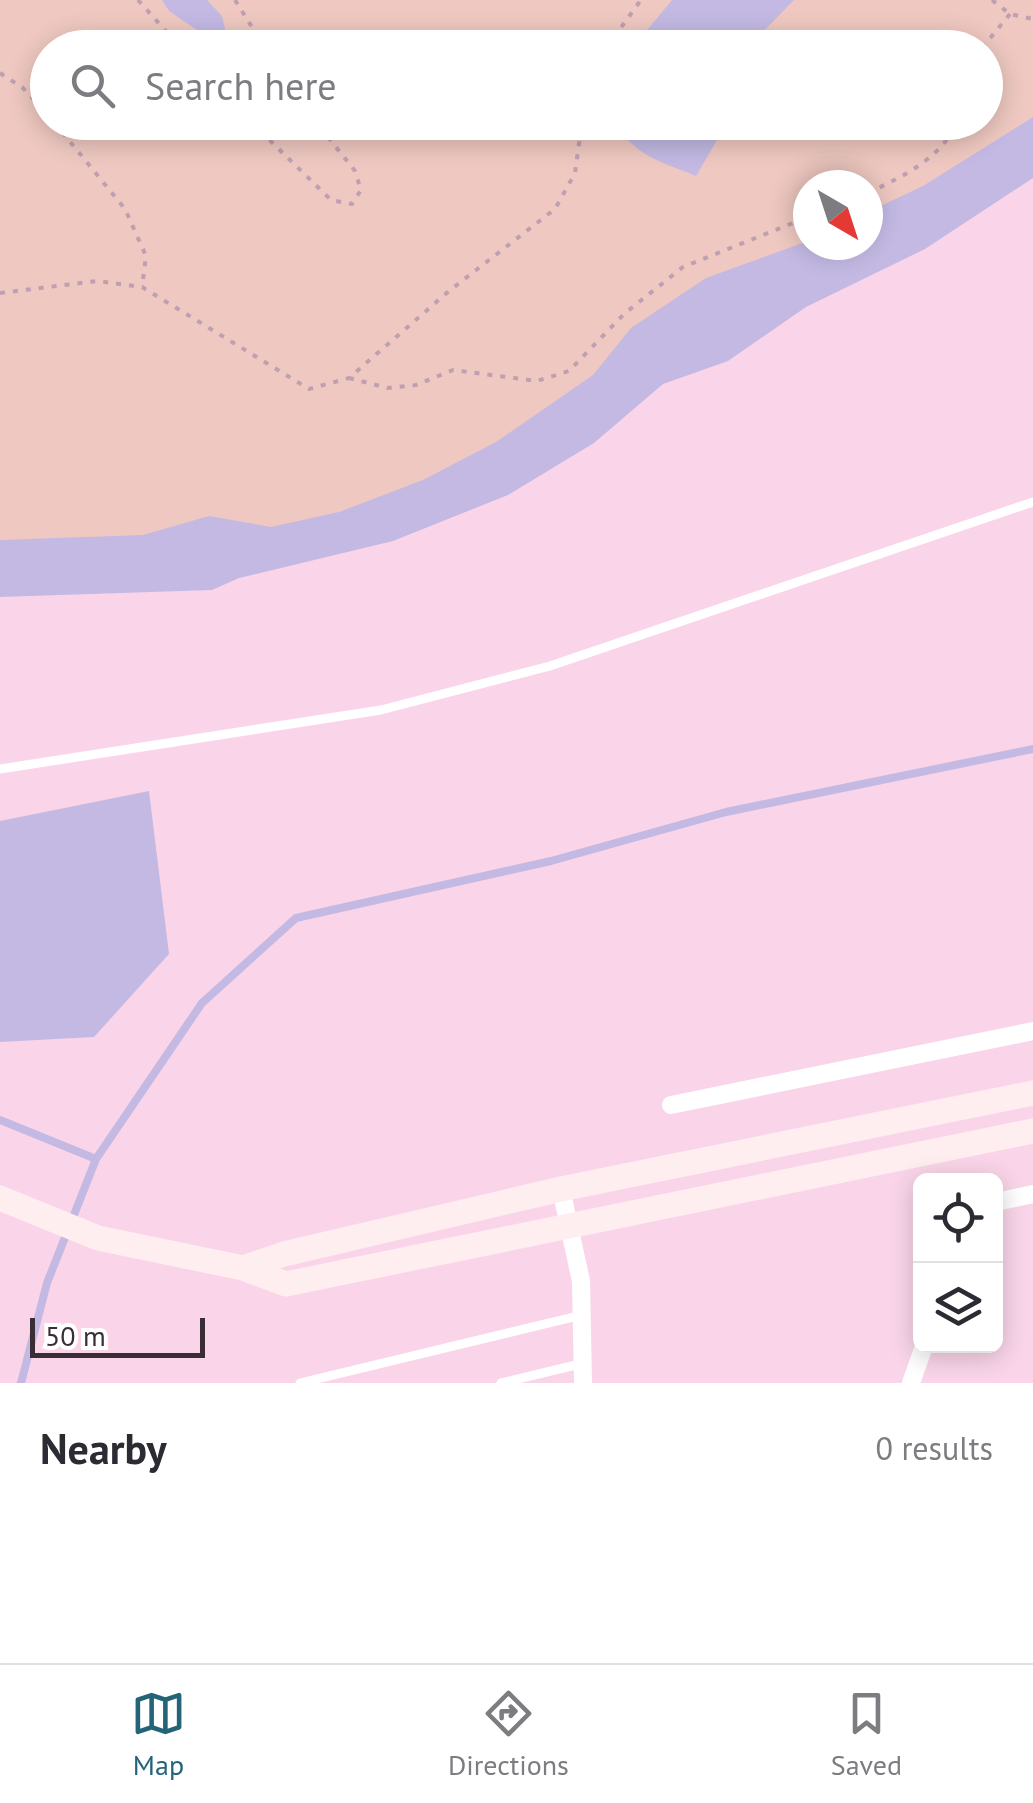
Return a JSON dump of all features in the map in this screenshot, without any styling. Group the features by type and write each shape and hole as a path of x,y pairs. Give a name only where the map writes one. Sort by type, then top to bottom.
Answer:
{"main road":[{"path":"242,1268 284,1254 561,1189 1033,1093"},
{"path":"0,1198 73,1227 242,1268 286,1284 1033,1131"}],"street":[{"path":"671,1105 1033,1031"},
{"path":"561,1189 581,1280 583,1383"},
{"path":"1003,1200 1033,1194"},
{"path":"912,1383 922,1353"}],"lane":[{"path":"0,769 400,705 550,666 1033,502"},
{"path":"300,1383 582,1315"},
{"path":"500,1383 580,1364"}],"path":[{"path":"138,0 166,30"},
{"path":"234,0 253,30"},
{"path":"619,30 641,0"},
{"path":"992,0 1010,14 1033,19"},
{"path":"997,30 1010,14"},
{"path":"0,73 30,96"},
{"path":"69,140 125,208 146,256 142,287"},
{"path":"269,140 331,200 352,204 360,190 356,171 331,140"},
{"path":"0,293 97,281 142,287 309,388 349,378 448,291 555,209 575,173 580,140"},
{"path":"883,186 912,172 949,140"},
{"path":"349,378 388,388 416,385 453,370 536,381 569,371 624,314 683,267 793,223"}],"shaded area":[{"path":"0,0 1033,0 1033,152 883,231 883,170 793,170 793,256 476,489 235,553 0,572"},
{"path":"162,0 207,0 222,16 225,30 197,30 169,11"},
{"path":"672,0 794,0 765,30 647,30"},
{"path":"1033,117 1033,178 925,249 806,307 728,361 663,384 594,443 508,495 393,541 239,578 212,590 0,597 0,540 143,535 209,516 271,527 339,512 423,480 496,442 593,375 631,328 706,278 793,246 793,260 883,260 883,205 923,186 996,140 1003,140 1003,136"},
{"path":"628,140 717,140 696,176 661,162"},
{"path":"149,791 169,954 94,1037 0,1042 0,821"}],"waterway":[{"path":"21,1383 47,1283 96,1159 202,1003 296,918 551,861 726,812 1033,749"},
{"path":"0,1120 96,1159"}]}
